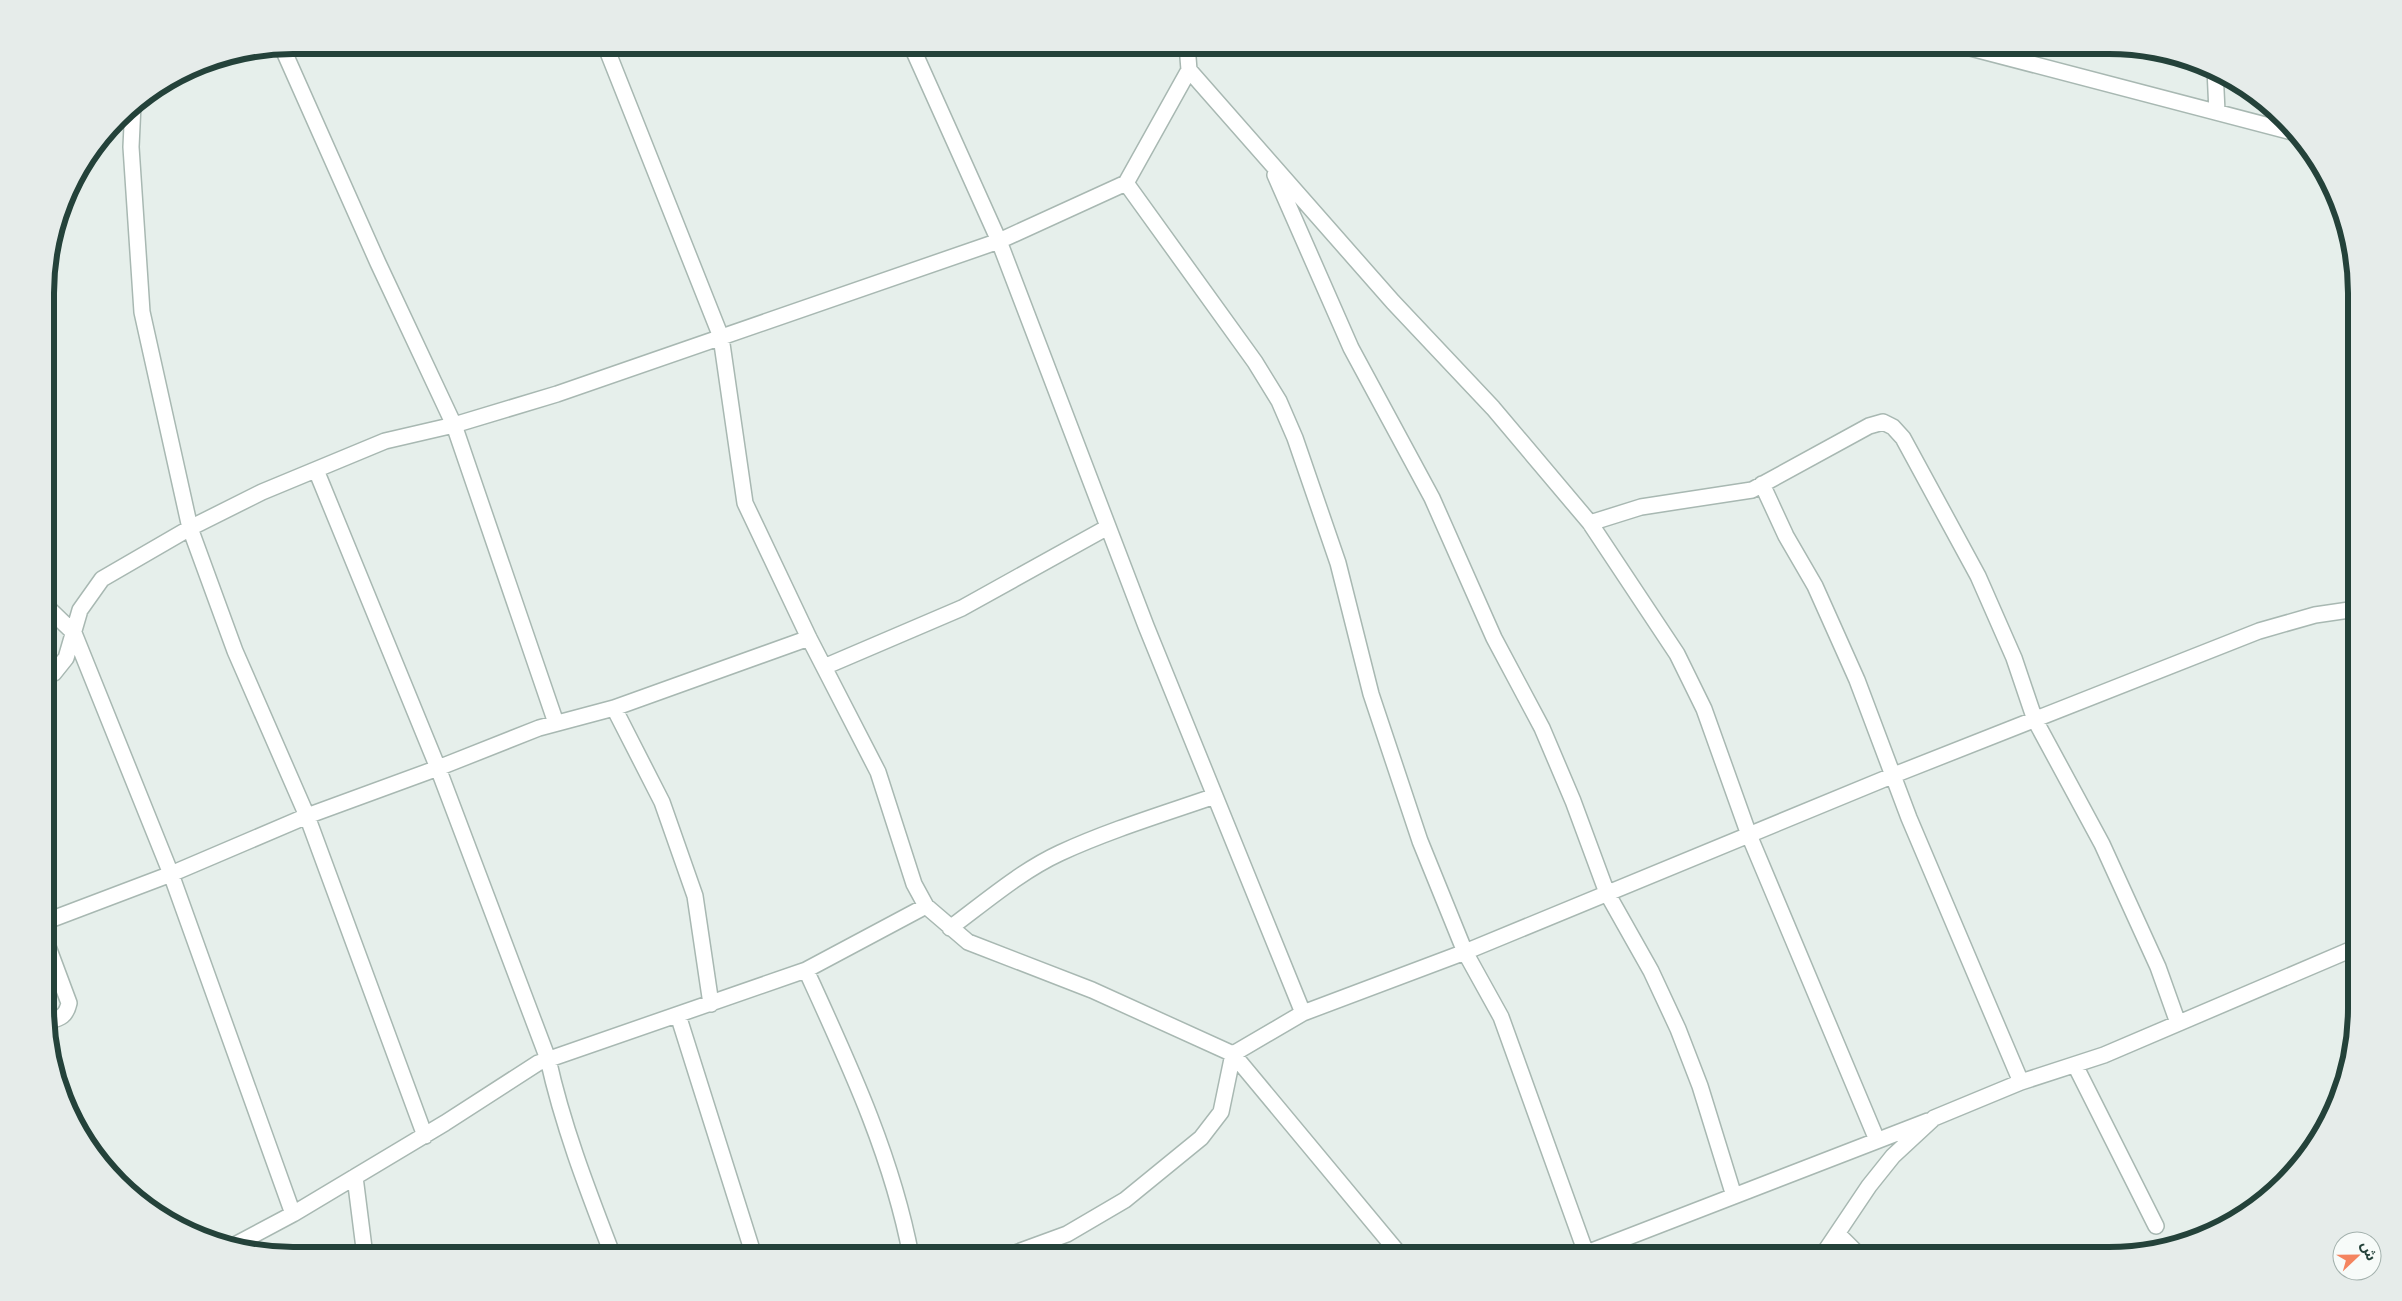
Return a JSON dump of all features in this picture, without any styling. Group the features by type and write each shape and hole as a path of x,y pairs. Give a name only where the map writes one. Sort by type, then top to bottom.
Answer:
{"street":[{"path":"285,54 378,263 454,425 556,723"},
{"path":"609,54 721,337 745,503 809,638 878,772 914,884 926,906 968,942 1092,990 1233,1054 1394,1247"},
{"path":"915,54 999,241 1108,527 1303,1013"},
{"path":"54,673 66,658 80,610 102,579 190,528 262,492 385,441 454,425 557,394 999,241 1126,183 1189,70 1188,54"},
{"path":"1994,54 2284,130"},
{"path":"1189,70 1393,302 1493,408 1590,523 1677,654 1704,709 1750,835 1877,1140"},
{"path":"2215,78 2217,112"},
{"path":"132,116 132,147 142,312 190,528 235,651 307,816 425,1136"},
{"path":"129,119 132,126"},
{"path":"1270,163 1351,348 1432,498 1494,638 1542,728 1573,801 1607,893 1651,971 1678,1029 1700,1086 1734,1196"},
{"path":"1126,183 1228,322 1279,401 1295,438 1338,563 1371,694 1420,841 1465,952 1501,1018 1581,1247"},
{"path":"1590,523 1641,507 1752,490 1869,426 1883,422 1893,427 1903,438 1978,576 2014,658 2035,720 2102,844 2158,967 2178,1023"},
{"path":"316,470 438,768 548,1059 559,1106 572,1148 610,1247"},
{"path":"1762,484 1786,536 1819,594 1857,680 1909,818 2022,1082"},
{"path":"824,668 962,608 1108,527"},
{"path":"1032,1247 1067,1234 1125,1200 1201,1138 1222,1112 1233,1054 1303,1013 1465,952 1894,775 2258,631 2315,615 2348,610"},
{"path":"54,614 74,633 170,874 293,1214"},
{"path":"54,918 170,874 307,816 556,723 614,708 809,638"},
{"path":"614,708 662,802 695,896 711,1004"},
{"path":"950,928 1024,874 1059,853 1098,837 1215,796"},
{"path":"241,1242 293,1214 425,1136 538,1063 806,970 926,906"},
{"path":"1601,1247 2022,1082 2075,1065 2348,951"},
{"path":"54,963 69,1003 63,1017 54,1020"},
{"path":"806,970 851,1068 890,1171 903,1216 909,1247"},
{"path":"678,1015 751,1247"},
{"path":"2075,1065 2156,1226"},
{"path":"1829,1247 1869,1186 1893,1156 1934,1118"},
{"path":"355,1177 364,1247"},
{"path":"1838,1234 1851,1247"}]}
